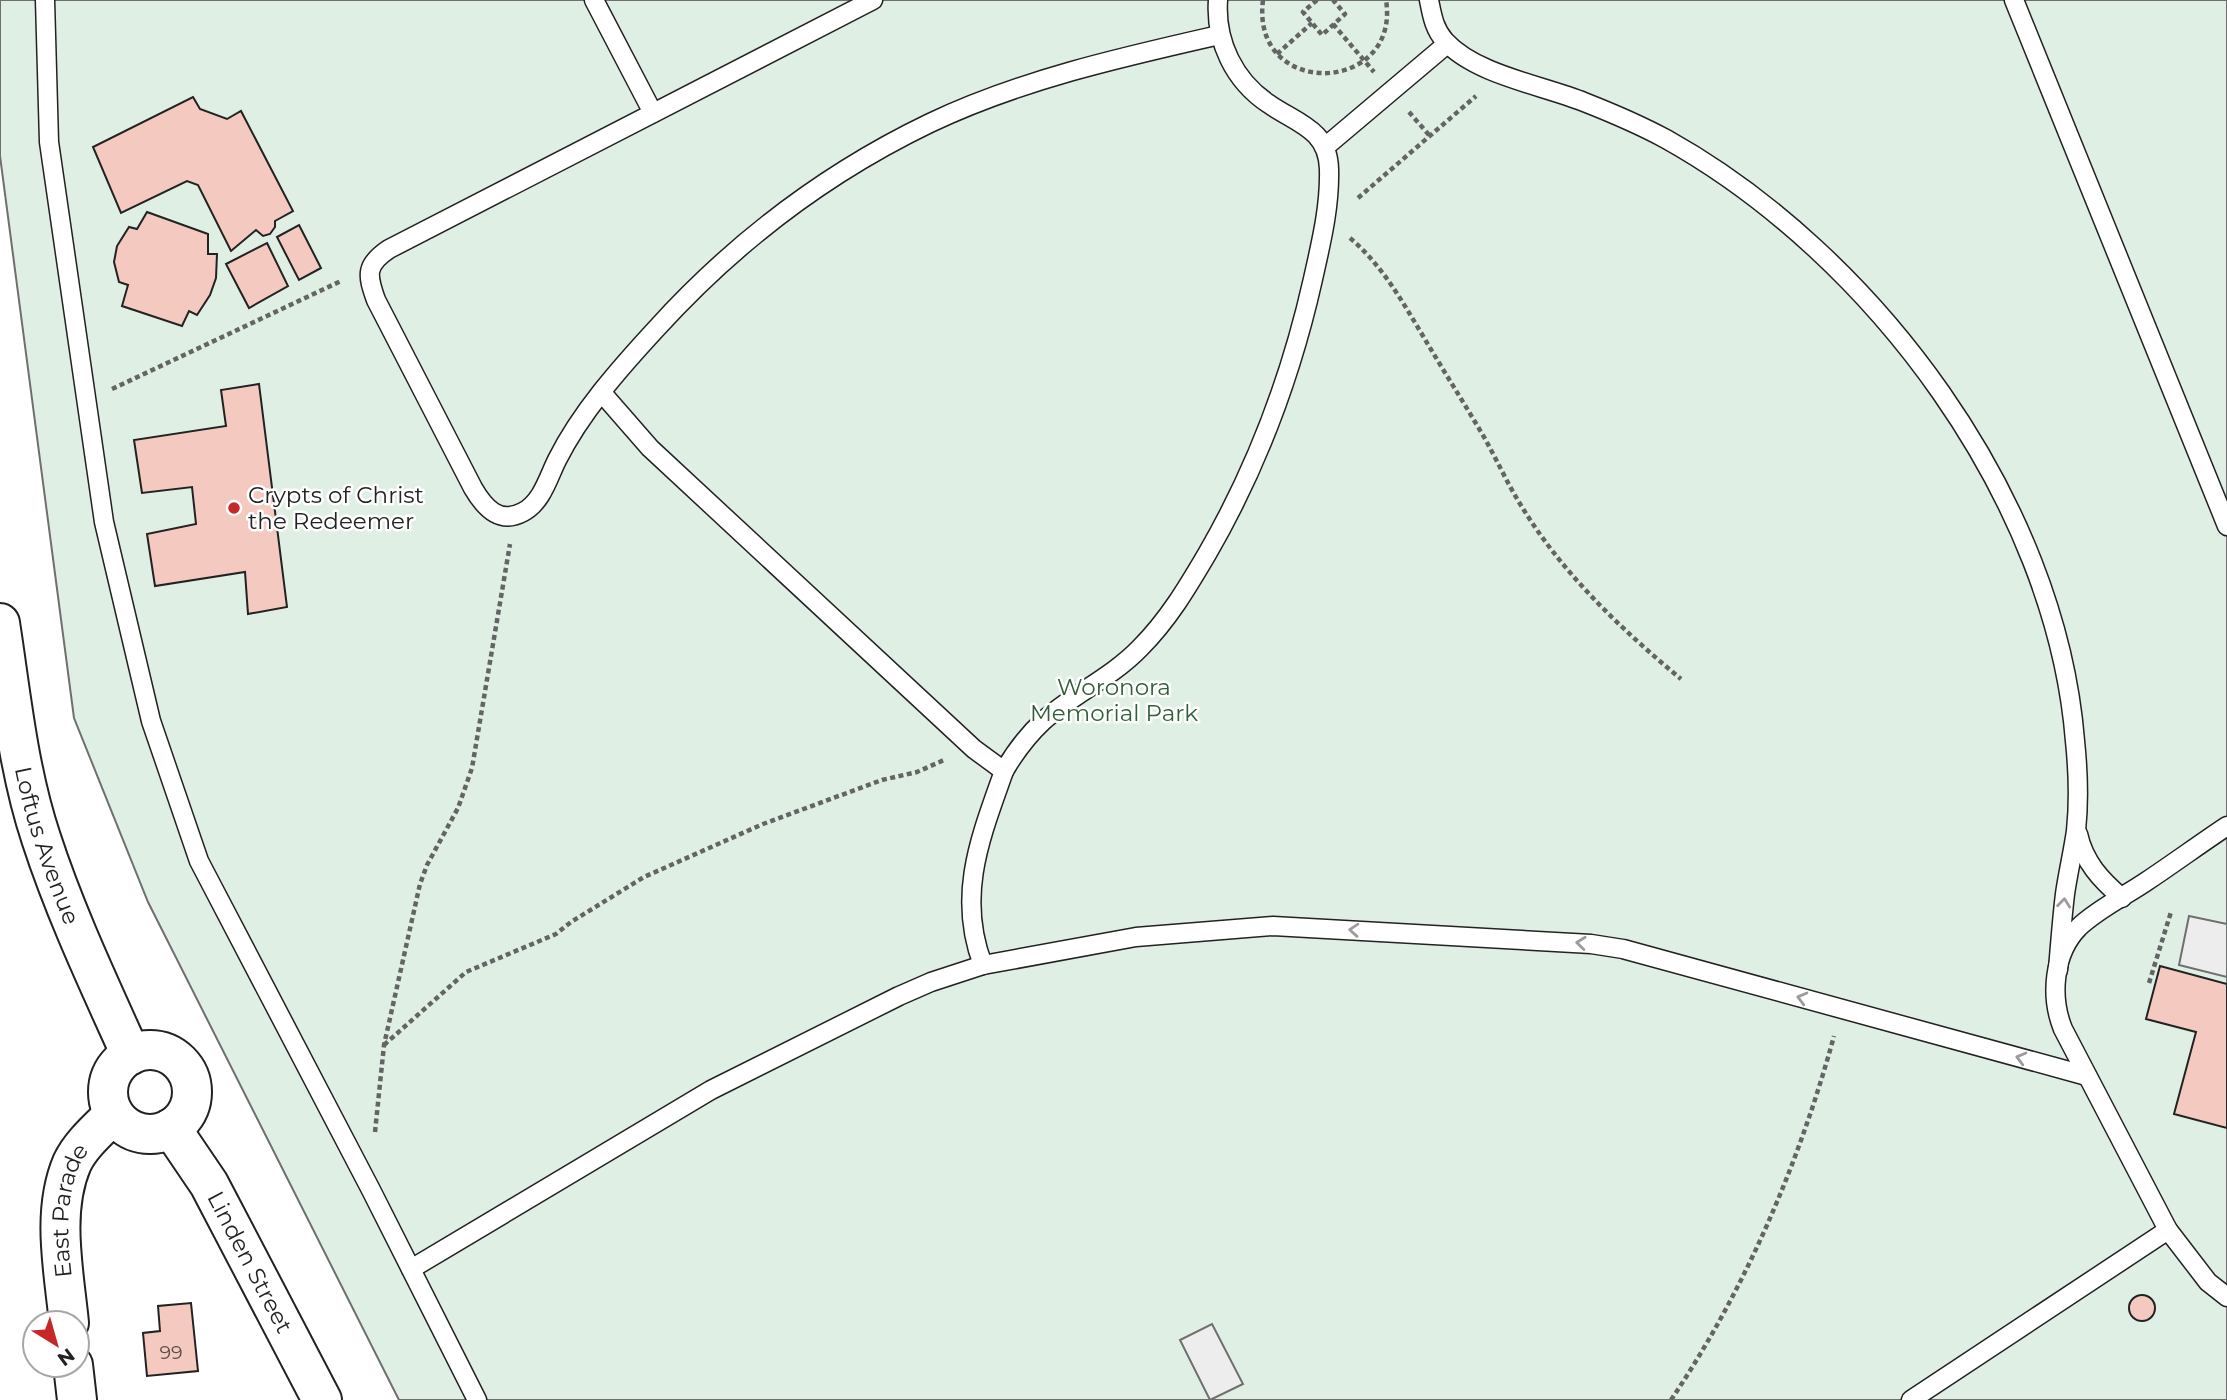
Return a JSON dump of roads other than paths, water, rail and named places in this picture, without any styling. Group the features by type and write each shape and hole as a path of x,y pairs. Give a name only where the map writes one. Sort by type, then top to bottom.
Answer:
{"street":[{"name":"Loftus Avenue","path":"0,623 22,762 40,836 66,909 131,1055"},
{"path":"158,1051 172,1056 182,1066 189,1078 192,1092 182,1119 171,1128 159,1133 133,1131 114,1114 108,1088 120,1063 131,1055 158,1051"},
{"name":"East Parade","path":"68,1309 61,1226 65,1185 72,1163 82,1147 114,1114"},
{"name":"Linden Street","path":"171,1128 209,1184 322,1400"},
{"path":"75,1379 77,1400"}],"lane":[{"path":"45,0 49,142 86,401 104,522 151,720 199,861 477,1400"},
{"path":"594,0 653,113"},
{"path":"873,0 389,249 375,260 370,267 370,284 376,300 473,488 483,505 492,513 504,517 515,516 525,511 538,498 564,447 602,393 655,329 738,248 783,212 879,149 932,122 1044,80 1156,49 1219,35"},
{"path":"983,964 972,918 972,875 979,843 1004,771 1022,743 1044,721 1124,664 1181,600 1232,509 1275,412 1289,375 1303,323 1325,226 1329,170 1325,147 1304,125 1255,93 1239,74 1219,35 1217,0"},
{"path":"1429,0 1434,24 1447,44 1471,60 1502,74 1583,102 1663,138 1713,169 1792,228 1871,305 1905,343 1938,388 1988,468 2017,526 2041,585 2068,690 2076,742 2076,827 2065,894 2055,1007 2063,1029 2168,1230 2208,1282 2227,1297"},
{"path":"2014,0 2227,526"},
{"path":"1325,147 1447,44"},
{"path":"602,393 650,448 966,741 1004,771"},
{"path":"2058,970 2074,933 2092,917 2227,826"},
{"path":"2076,827 2080,845 2089,864 2122,898"},
{"path":"411,1269 711,1090 899,996 983,964 1136,937 1240,928 1312,928 1591,944 1623,949 2087,1076"},
{"path":"1911,1400 2168,1230"}],"place":[{"name":"Crypts of Christ the Redeemer","path":"234,508"}],"park label":[{"name":"Woronora Memorial Park","path":"1114,700"}]}
